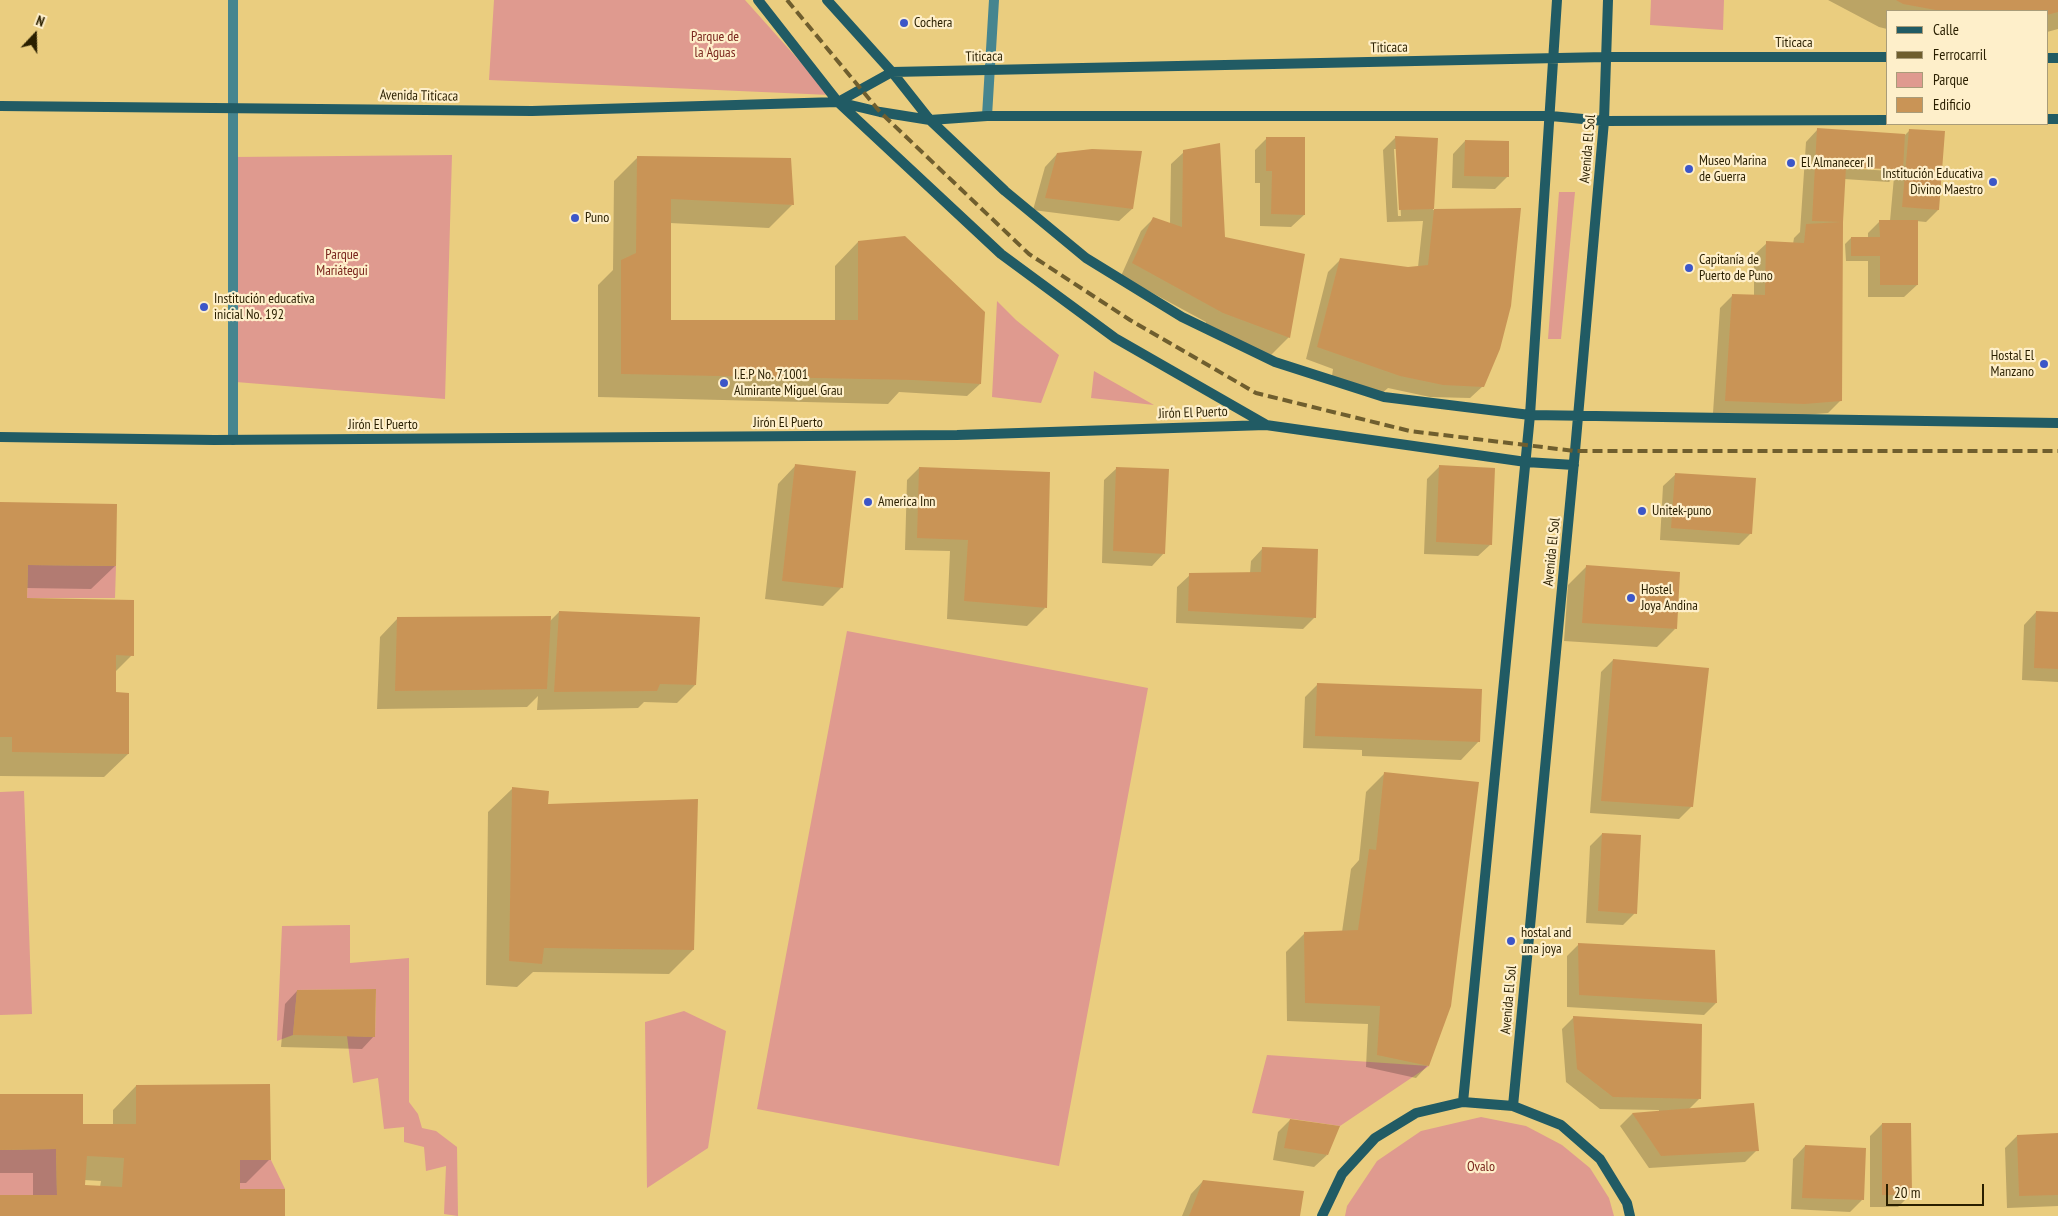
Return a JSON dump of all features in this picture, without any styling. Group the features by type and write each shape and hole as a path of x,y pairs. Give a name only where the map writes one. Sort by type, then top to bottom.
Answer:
{"street":[{"path":"233,0 233,440"},
{"path":"758,0 838,102 1001,254 1115,338 1266,425"},
{"path":"828,0 892,72 930,120 1005,191 1086,258 1199,325 1275,362 1384,397 1530,415 2058,423"},
{"path":"987,116 988,70 994,0"},
{"path":"1463,1102 1526,462 1551,116 1557,0"},
{"name":"Avenida El Sol","path":"1513,1106 1574,465 1604,121 1608,0"},
{"name":"Titicaca","path":"892,72 1606,57 1886,57"},
{"path":"838,102 892,72"},
{"path":"838,102 880,112 930,120 987,116 1551,116 1604,121 1886,120"},
{"name":"Avenida Titicaca","path":"0,106 532,111 838,102"},
{"name":"Jirón El Puerto","path":"0,437 233,440 958,435 1266,425 1526,462 1574,465"},
{"path":"1322,1216 1342,1174 1375,1138 1416,1113 1463,1102 1513,1106 1560,1125 1600,1159 1627,1203 1630,1216"}],"green space":[{"name":"Parque de la Aguas","path":"494,0 745,0 830,95 489,80"},
{"path":"1651,0 1724,0 1723,30 1650,25"},
{"name":"Parque Mariátegui","path":"452,155 445,399 236,382 234,157"},
{"path":"1559,192 1575,192 1561,339 1548,339"},
{"path":"997,301 1016,320 1059,355 1041,403 992,397"},
{"path":"1094,371 1154,405 1091,398"},
{"path":"28,565 116,566 115,598 27,598"},
{"path":"847,631 1148,688 1059,1166 757,1109"},
{"path":"24,791 32,1014 0,1015 0,792"},
{"path":"350,925 350,963 409,958 409,1102 418,1114 422,1128 436,1131 457,1147 458,1216 444,1214 446,1166 426,1171 424,1147 404,1142 404,1127 384,1129 378,1078 353,1083 347,1036 375,1037 376,989 297,990 293,1035 277,1041 282,926"},
{"path":"684,1011 726,1031 708,1148 647,1188 645,1022"},
{"path":"1267,1055 1429,1066 1340,1126 1252,1113"},
{"name":"Ovalo","path":"1481,1117 1526,1126 1562,1145 1590,1168 1609,1198 1614,1216 1345,1216 1347,1206 1377,1161 1421,1131"},
{"path":"56,1149 57,1195 0,1195 0,1150"},
{"path":"240,1160 271,1160 285,1189 240,1189"}],"building":[{"path":"1896,0 2058,0 2058,12 2048,15 2048,10 1936,10 1903,4"},
{"path":"1817,128 1905,134 1903,170 1846,167 1843,222 1842,401 1804,404 1725,401 1732,294 1765,295 1766,241 1804,243 1806,224 1841,222 1812,221"},
{"path":"1909,129 1945,131 1939,210 1902,207"},
{"path":"1395,136 1438,138 1434,209 1399,210"},
{"path":"1266,137 1305,137 1305,215 1271,214 1272,171 1266,171"},
{"path":"1465,140 1509,141 1509,177 1464,176"},
{"path":"1220,143 1225,237 1305,254 1290,338 1223,313 1132,263 1153,217 1182,227 1183,150"},
{"path":"1092,149 1142,151 1133,209 1045,198 1057,153"},
{"path":"637,156 791,158 794,205 671,199 671,320 858,320 858,241 905,236 985,312 981,384 913,380 621,374 621,260 636,253"},
{"path":"1521,208 1511,306 1500,349 1484,387 1443,385 1400,376 1317,347 1340,258 1408,267 1428,265 1434,209"},
{"path":"1879,220 1918,220 1918,285 1880,285 1880,256 1851,256 1851,237 1880,237"},
{"path":"795,464 856,471 843,588 782,581"},
{"path":"1439,465 1495,468 1492,545 1436,542"},
{"path":"919,467 1050,472 1047,608 964,601 968,540 917,538"},
{"path":"1116,467 1169,469 1165,554 1113,551"},
{"path":"1675,473 1756,478 1752,534 1671,528"},
{"path":"0,502 117,504 116,566 28,565 27,598 134,600 134,656 116,655 116,692 129,693 129,754 12,752 12,737 0,737"},
{"path":"1262,547 1318,549 1316,618 1188,611 1189,573 1261,572"},
{"name":"Hostel Joya Andina","path":"1586,565 1680,572 1677,629 1582,623"},
{"path":"559,611 700,617 696,685 660,684 657,691 554,692"},
{"path":"2036,611 2058,612 2058,669 2034,668"},
{"path":"551,616 547,689 395,691 397,617"},
{"path":"1613,659 1709,668 1693,807 1601,801"},
{"path":"1317,683 1482,689 1480,742 1315,736"},
{"path":"1384,772 1479,782 1451,1006 1429,1066 1377,1055 1380,1006 1305,1003 1304,932 1358,930 1369,849 1376,850"},
{"path":"512,787 549,791 548,804 698,799 694,950 544,948 542,964 509,961"},
{"path":"1602,833 1641,835 1637,914 1598,911"},
{"path":"1578,943 1715,950 1717,1003 1579,995"},
{"path":"376,989 375,1037 293,1035 297,990"},
{"path":"1573,1016 1702,1024 1701,1099 1613,1097 1577,1069"},
{"path":"270,1084 271,1160 240,1160 240,1189 285,1189 285,1216 0,1216 0,1195 57,1195 56,1149 0,1150 0,1094 83,1094 83,1124 136,1124 136,1085","holes":["87,1156 124,1158 122,1187 85,1185"]},
{"path":"1754,1103 1759,1151 1661,1156 1632,1113"},
{"path":"1290,1119 1340,1126 1328,1155 1284,1148"},
{"path":"1882,1123 1911,1123 1912,1195 1882,1195"},
{"path":"2058,1133 2058,1195 2019,1196 2017,1135"},
{"path":"1805,1145 1866,1148 1864,1200 1802,1198"},
{"path":"1203,1180 1304,1191 1300,1216 1189,1216"}],"railway":[{"path":"787,0 880,112 1029,254 1130,320 1256,393 1410,431 1575,451 2058,451"}],"place":[{"name":"Cochera","path":"904,23"},
{"name":"El Almanecer II","path":"1791,163"},
{"name":"Museo Marina de Guerra","path":"1689,169"},
{"name":"Institución Educativa Divino Maestro","path":"1993,182"},
{"name":"Puno","path":"575,218"},
{"name":"Capitanía de Puerto de Puno","path":"1689,268"},
{"name":"Institución educativa inicial No. 192","path":"204,307"},
{"name":"Hostal El Manzano","path":"2044,364"},
{"name":"I.E.P No. 71001 Almirante Miguel Grau","path":"724,383"},
{"name":"America Inn","path":"868,502"},
{"name":"Unitek-puno","path":"1642,511"},
{"name":"Hostel Joya Andina","path":"1631,598"},
{"name":"hostal and una joya","path":"1511,941"}]}
